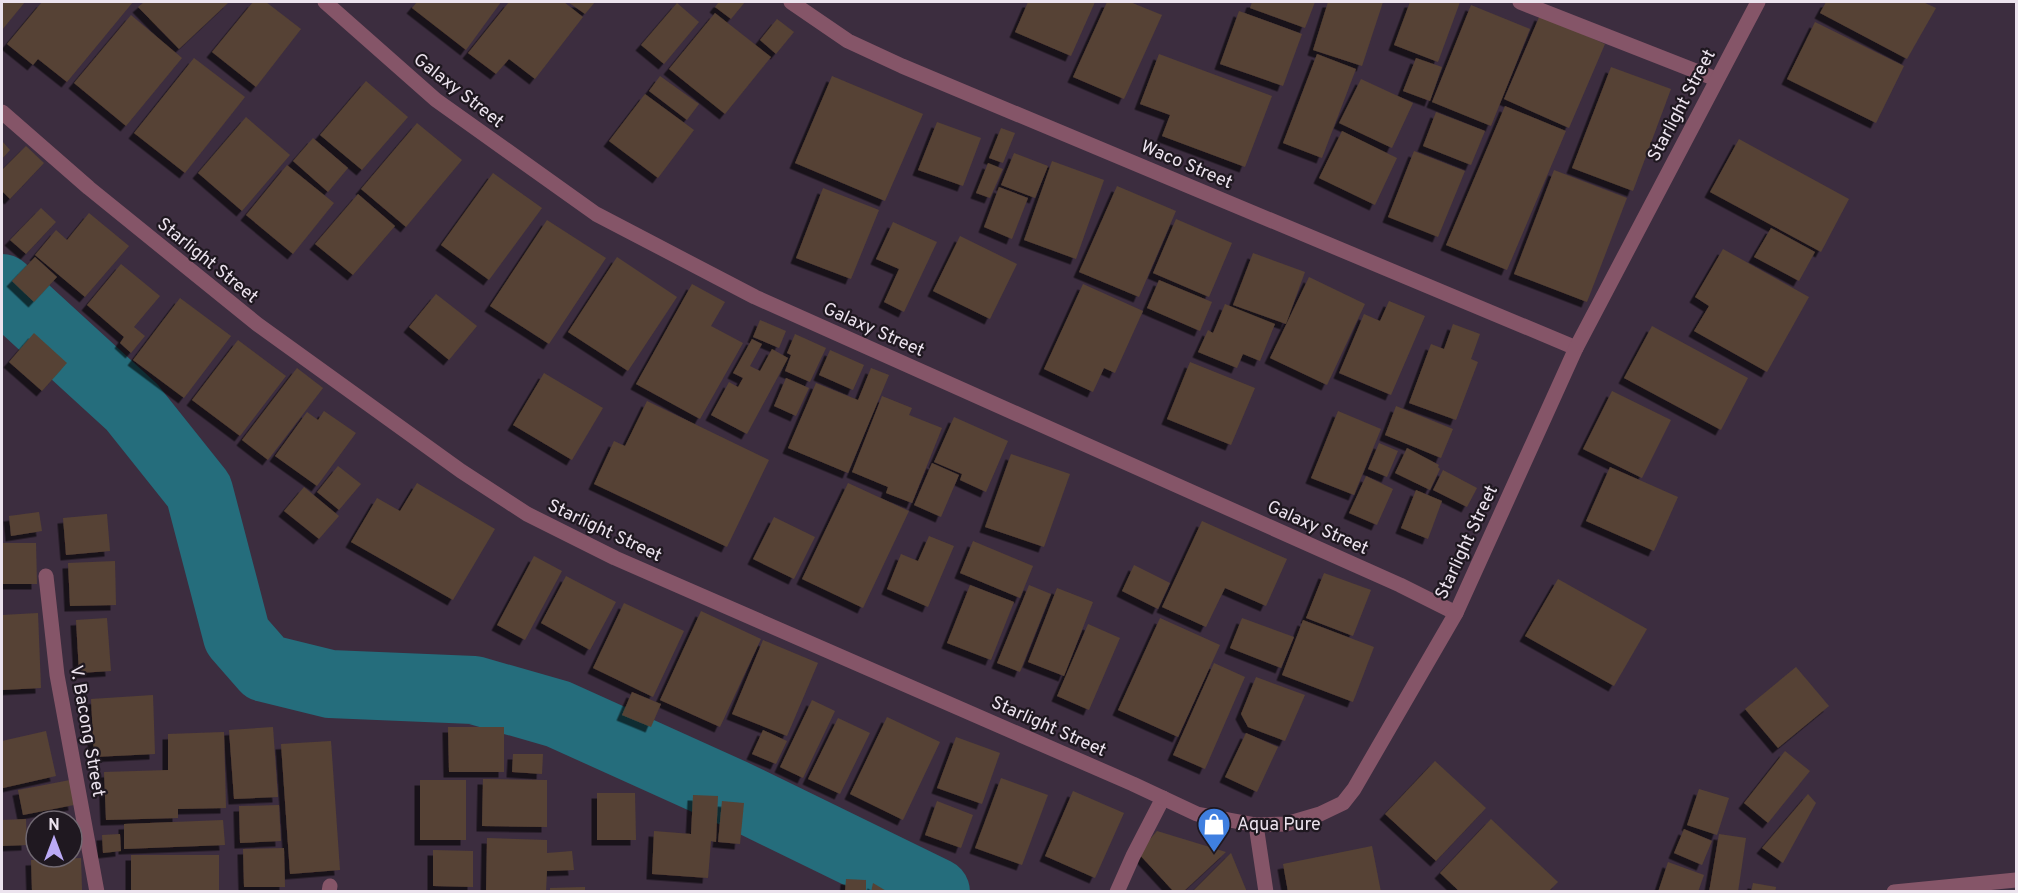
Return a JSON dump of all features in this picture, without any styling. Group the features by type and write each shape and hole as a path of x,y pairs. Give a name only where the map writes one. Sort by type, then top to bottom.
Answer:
{"street":[{"name":"Galaxy Street","path":"325,2 436,100 596,214 755,297 1389,580 1456,613"},
{"name":"Waco Street","path":"791,2 848,41 902,66 1576,348"},
{"path":"1520,2 1716,79"},
{"name":"Starlight Street","path":"2,112 89,188 257,324 461,471 527,514 615,558 1197,814 1256,825 1286,824 1320,814 1343,803 1354,789 1456,613 1576,348 1758,2"},
{"name":"V. Bacong Street","path":"46,576 57,675 97,891"},
{"path":"1117,891 1163,798"},
{"path":"1256,825 1266,891"},
{"path":"1894,891 2016,880"}],"building":[{"path":"2,2 25,2 2,30"},
{"path":"42,2 133,2 67,82 38,59 33,65 7,44"},
{"path":"144,2 229,2 179,49 138,7"},
{"path":"253,2 266,2 301,29 256,87 212,52"},
{"path":"417,2 501,2 466,50 412,8"},
{"path":"509,2 564,2 583,17 535,79 509,59 496,74 468,53"},
{"path":"568,2 595,2 585,14"},
{"path":"719,2 745,2 731,19 715,7"},
{"path":"1028,2 1095,2 1071,56 1015,32"},
{"path":"1107,2 1130,2 1162,15 1124,99 1073,77"},
{"path":"1252,2 1315,2 1305,28 1250,8"},
{"path":"1328,2 1383,2 1362,66 1313,50"},
{"path":"1410,2 1460,2 1438,62 1394,45"},
{"path":"1826,2 1923,2 1936,8 1907,59 1820,13"},
{"path":"677,3 699,22 664,64 641,45"},
{"path":"1471,5 1530,29 1491,126 1432,102"},
{"path":"1239,11 1302,34 1283,86 1220,64"},
{"path":"715,13 771,57 725,114 669,69"},
{"path":"131,15 182,58 126,126 74,83"},
{"path":"1540,15 1605,44 1569,128 1504,99"},
{"path":"777,19 794,32 776,54 760,40"},
{"path":"1815,22 1904,66 1876,123 1787,79"},
{"path":"1159,54 1272,96 1245,167 1162,136 1170,115 1140,104"},
{"path":"1317,54 1356,69 1322,158 1283,143"},
{"path":"194,58 245,97 185,173 134,133"},
{"path":"1416,58 1442,67 1430,101 1403,91"},
{"path":"1611,67 1671,89 1633,191 1572,168"},
{"path":"660,76 699,104 687,120 649,91"},
{"path":"832,76 923,114 885,201 795,163"},
{"path":"1361,79 1413,103 1392,148 1339,123"},
{"path":"366,81 408,117 362,170 320,135"},
{"path":"645,94 694,130 658,178 609,141"},
{"path":"1505,106 1566,131 1507,270 1446,245"},
{"path":"1436,112 1485,131 1471,165 1423,146"},
{"path":"246,117 290,155 242,211 198,173"},
{"path":"937,122 981,138 963,186 918,170"},
{"path":"417,123 462,160 406,227 361,189"},
{"path":"1001,128 1015,133 1003,163 989,158"},
{"path":"1342,131 1397,158 1375,205 1319,178"},
{"path":"313,138 348,168 328,192 293,161"},
{"path":"1739,139 1849,199 1821,252 1710,192"},
{"path":"2,141 10,150 2,159"},
{"path":"26,146 44,163 10,199 2,191 2,170"},
{"path":"1414,151 1465,171 1438,237 1388,217"},
{"path":"1014,153 1048,166 1035,198 1001,185"},
{"path":"1052,161 1104,180 1076,259 1024,240"},
{"path":"988,163 1003,169 990,198 976,193"},
{"path":"287,165 334,203 293,254 246,215"},
{"path":"1554,170 1627,198 1587,302 1514,274"},
{"path":"493,173 542,208 489,280 441,245"},
{"path":"1117,186 1176,211 1139,297 1079,272"},
{"path":"999,187 1028,198 1012,239 984,227"},
{"path":"823,188 879,210 851,279 796,258"},
{"path":"358,194 395,226 353,275 315,244"},
{"path":"41,208 56,222 26,254 10,240"},
{"path":"89,213 129,246 85,297 35,255 56,230 67,240"},
{"path":"1176,219 1232,243 1209,297 1153,273"},
{"path":"547,220 606,258 549,344 490,306"},
{"path":"893,222 937,242 904,312 884,302 899,269 876,259"},
{"path":"1771,228 1815,252 1799,281 1754,257"},
{"path":"960,236 1017,264 990,319 933,291"},
{"path":"1723,249 1809,297 1767,372 1694,331 1709,306 1695,297"},
{"path":"1253,253 1305,272 1286,324 1233,305"},
{"path":"35,257 57,277 34,302 12,281"},
{"path":"617,257 677,297 628,371 568,332"},
{"path":"121,264 160,296 134,327 145,336 131,353 120,343 124,337 87,305"},
{"path":"1309,277 1365,304 1327,385 1270,358"},
{"path":"1159,280 1212,302 1200,331 1147,308"},
{"path":"692,284 725,302 711,326 743,343 700,419 636,384"},
{"path":"1083,284 1143,311 1115,373 1104,368 1093,392 1044,369"},
{"path":"436,294 477,326 449,360 409,327"},
{"path":"180,298 231,336 184,398 133,360"},
{"path":"1389,301 1425,316 1391,395 1339,373 1364,314 1380,321"},
{"path":"1225,304 1275,324 1260,361 1243,354 1237,368 1198,352 1208,330 1213,333"},
{"path":"760,320 786,331 779,348 753,337"},
{"path":"1453,324 1480,334 1471,359 1478,362 1456,420 1409,403 1431,344 1444,349"},
{"path":"1652,326 1748,378 1721,430 1624,378"},
{"path":"34,333 67,363 42,391 9,362"},
{"path":"795,334 826,348 810,382 785,371 791,355 787,353"},
{"path":"752,339 762,344 750,366 760,371 772,349 788,358 747,434 711,415 729,382 738,387 743,378 733,373"},
{"path":"238,340 286,376 240,436 192,400"},
{"path":"830,350 864,365 853,390 819,375"},
{"path":"1190,362 1255,388 1231,445 1167,419"},
{"path":"297,368 323,388 268,460 242,440"},
{"path":"871,368 889,375 848,473 788,448 816,383 858,400"},
{"path":"544,373 603,408 572,460 513,425"},
{"path":"786,378 809,388 796,416 774,406"},
{"path":"1612,391 1671,420 1642,478 1583,449"},
{"path":"882,396 912,408 909,415 942,428 912,503 886,493 888,487 852,472"},
{"path":"647,401 769,460 727,547 594,484 614,441 625,446"},
{"path":"1396,406 1453,429 1441,458 1385,435"},
{"path":"324,411 356,433 317,486 275,456 307,412 318,420"},
{"path":"1338,411 1381,429 1354,495 1311,478"},
{"path":"954,417 1008,441 986,492 960,480 962,474 934,462"},
{"path":"1379,443 1398,451 1387,477 1368,469"},
{"path":"1407,448 1439,465 1440,469 1430,490 1395,473"},
{"path":"1011,454 1070,474 1044,547 985,527"},
{"path":"932,463 959,475 941,517 914,505"},
{"path":"338,466 361,484 339,510 317,492"},
{"path":"1610,467 1678,497 1654,551 1586,521"},
{"path":"1443,470 1477,488 1467,507 1433,490"},
{"path":"1366,476 1393,489 1377,525 1349,513"},
{"path":"417,483 495,529 453,600 351,542 377,498 400,511"},
{"path":"848,483 909,511 863,608 802,579"},
{"path":"304,487 339,516 319,539 284,511"},
{"path":"1416,490 1442,501 1428,539 1401,528"},
{"path":"39,512 42,531 11,536 9,516"},
{"path":"107,514 110,551 66,555 63,518"},
{"path":"774,517 815,537 794,579 753,559"},
{"path":"1202,521 1287,559 1266,606 1225,588 1206,627 1162,607"},
{"path":"929,536 954,546 928,607 887,589 901,554 918,561"},
{"path":"973,541 1033,566 1020,598 960,573"},
{"path":"2,543 36,543 37,584 2,584"},
{"path":"534,556 562,571 525,640 497,625"},
{"path":"115,561 116,605 70,606 68,563"},
{"path":"1134,565 1170,583 1158,609 1122,591"},
{"path":"1324,573 1371,590 1353,636 1306,618"},
{"path":"566,576 616,602 590,650 541,623"},
{"path":"1558,579 1647,629 1614,686 1525,636"},
{"path":"970,585 1014,602 991,660 947,643"},
{"path":"1029,585 1051,594 1020,672 997,663"},
{"path":"1057,588 1093,602 1064,676 1028,662"},
{"path":"624,603 684,631 653,697 593,668"},
{"path":"701,611 761,639 720,727 660,700"},
{"path":"38,613 41,688 2,690 2,615"},
{"path":"107,618 111,671 79,673 76,620"},
{"path":"1160,618 1220,645 1178,737 1118,710"},
{"path":"1242,618 1294,637 1281,668 1230,648"},
{"path":"1303,620 1374,647 1353,702 1282,675"},
{"path":"1088,624 1120,638 1089,710 1057,696"},
{"path":"763,640 818,663 787,736 732,714"},
{"path":"1214,663 1245,677 1205,769 1173,755"},
{"path":"1796,667 1829,706 1778,748 1745,709"},
{"path":"1256,677 1305,695 1285,741 1248,727 1241,714"},
{"path":"632,692 661,704 651,727 622,715"},
{"path":"153,695 155,754 94,757 91,699"},
{"path":"812,700 835,711 803,778 780,767"},
{"path":"887,717 940,742 903,820 850,794"},
{"path":"838,718 870,733 840,794 808,779"},
{"path":"273,727 278,797 234,799 229,730"},
{"path":"448,727 504,727 504,772 449,772"},
{"path":"763,730 787,741 776,764 752,754"},
{"path":"46,731 56,776 3,788 2,741"},
{"path":"224,732 226,808 178,809 178,818 106,820 104,772 168,770 168,734"},
{"path":"1246,733 1278,747 1257,792 1225,777"},
{"path":"956,737 1000,753 982,804 937,788"},
{"path":"331,741 340,870 290,874 281,744"},
{"path":"1785,751 1810,771 1768,823 1744,803"},
{"path":"513,754 543,754 542,774 512,772"},
{"path":"1435,761 1486,808 1436,861 1385,814"},
{"path":"1001,778 1048,795 1022,865 975,848"},
{"path":"483,779 547,780 547,827 482,826"},
{"path":"70,780 74,805 54,809 24,809 23,815 18,790"},
{"path":"420,780 466,780 466,840 420,840"},
{"path":"1699,789 1729,798 1717,835 1687,825"},
{"path":"1073,791 1124,813 1095,878 1045,856"},
{"path":"597,793 635,793 636,840 597,840"},
{"path":"1808,794 1816,803 1783,863 1762,848"},
{"path":"693,795 718,796 716,842 711,841 708,878 652,874 654,831 691,834"},
{"path":"722,801 744,803 740,844 718,842"},
{"path":"937,801 973,815 961,848 925,835"},
{"path":"279,805 281,841 240,843 239,806"},
{"path":"24,819 24,845 2,846 2,820"},
{"path":"1491,819 1558,882 1548,892 1460,892 1440,873"},
{"path":"223,820 225,845 124,849 124,824"},
{"path":"1684,829 1712,841 1702,865 1674,853"},
{"path":"1157,831 1226,852 1183,892 1174,892 1138,853"},
{"path":"120,834 121,851 103,853 102,835"},
{"path":"1719,834 1746,838 1738,892 1709,892"},
{"path":"487,838 547,840 547,853 572,851 574,870 547,871 546,892 486,892"},
{"path":"1372,846 1381,892 1288,892 1283,864"},
{"path":"284,848 285,887 244,887 243,849"},
{"path":"433,850 473,851 473,887 433,886"},
{"path":"1231,853 1247,892 1192,892"},
{"path":"131,855 219,855 219,892 131,892"},
{"path":"1668,862 1704,875 1698,892 1658,892"},
{"path":"31,869 81,869 82,890 32,892"},
{"path":"846,879 866,880 866,892 845,892"},
{"path":"873,883 888,892 871,892"},
{"path":"1753,883 1776,887 1775,892 1751,892"},
{"path":"585,887 585,892 550,892 550,888"}],"waterway":[{"path":"2,288 132,407 199,491 237,636 265,668 330,684 474,690 558,714 735,794 936,892"}],"place":[{"name":"Aqua Pure","path":"1214,853"}]}
